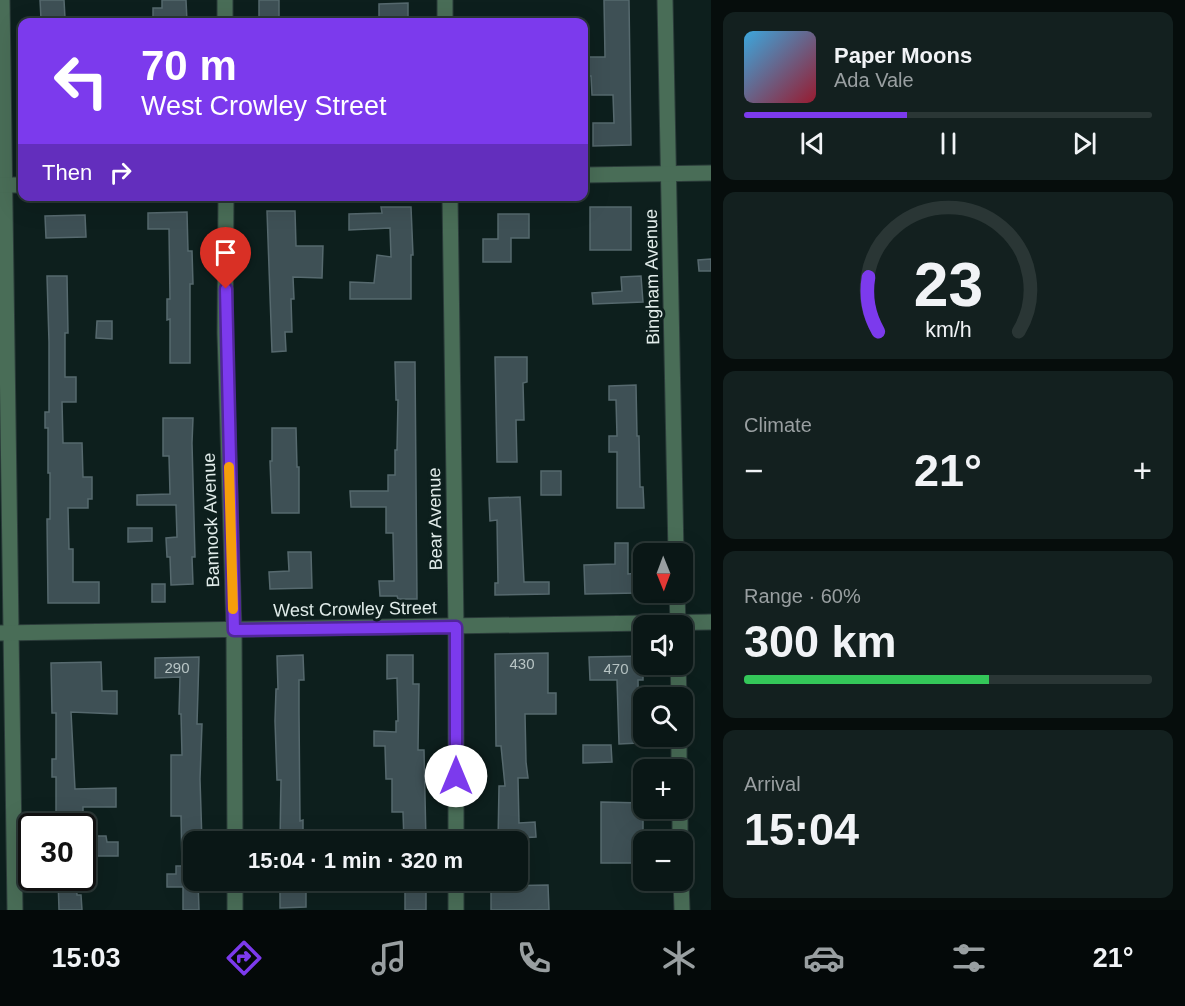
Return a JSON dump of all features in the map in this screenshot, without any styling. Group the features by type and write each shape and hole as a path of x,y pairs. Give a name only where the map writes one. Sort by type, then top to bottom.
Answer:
{"street":[{"path":"2,0 5,633 15,910"},
{"path":"225,0 225,18"},
{"path":"445,0 445,18"},
{"name":"Bingham Avenue","path":"665,0 676,543"},
{"path":"588,175 711,173"},
{"path":"2,185 18,185"},
{"name":"Bannock Avenue","path":"226,201 225,333 234,630 235,831"},
{"name":"Bear Avenue","path":"450,201 456,627 456,831"},
{"name":"West Crowley Street","path":"693,623 711,622"},
{"name":"West Crowley Street","path":"5,633 633,625"},
{"path":"235,891 235,910"},
{"path":"456,891 456,910"},
{"path":"681,891 682,910"}],"building":[{"path":"40,0 64,0 65,18 41,18"},
{"path":"162,0 186,0 187,18 153,18 153,8 162,8"},
{"path":"259,0 279,0 279,18 259,18"},
{"path":"604,0 629,0 631,145 593,146 593,123 614,123 613,95 592,95 591,76 588,76 588,57 605,57"},
{"path":"408,3 408,18 379,18 379,4"},
{"path":"381,207 411,207 413,255 411,255 411,299 350,299 350,282 374,283 377,255 391,257 390,228 349,230 349,214 382,213"},
{"path":"590,207 631,207 631,250 590,250"},
{"path":"267,211 295,211 296,246 323,246 322,278 293,277 292,332 285,332 286,351 272,352"},
{"path":"187,212 188,251 192,251 193,284 190,284 190,363 170,363 170,319 167,320 167,299 170,299 169,229 148,229 148,213"},
{"path":"498,214 529,214 529,238 511,238 511,262 483,262 483,239 498,239"},
{"path":"85,215 86,237 46,238 45,216"},
{"path":"711,259 711,271 699,271 698,260"},
{"path":"47,276 67,276 68,333 65,333 65,377 76,377 76,402 62,402 63,443 82,443 83,477 92,477 92,499 88,499 88,508 68,508 69,549 73,549 73,582 99,582 99,603 48,603 47,519 50,519 50,473 48,473 48,428 45,428 45,412 49,412"},
{"path":"641,276 643,302 593,304 592,293 622,291 621,277"},
{"path":"97,321 112,321 112,339 96,338"},
{"path":"495,357 527,357 527,382 523,383 524,420 516,420 517,462 497,462"},
{"path":"395,362 415,362 417,599 380,596 379,581 394,581 393,533 386,533 386,507 351,507 350,491 388,491 388,475 395,475 398,400 396,400"},
{"path":"636,385 640,487 643,487 644,508 617,508 617,452 609,452 609,436 617,436 616,400 609,400 609,386"},
{"path":"163,418 193,418 195,557 192,557 193,584 171,585 170,557 167,557 166,538 177,537 176,505 137,505 137,495 170,494 169,456 163,456"},
{"path":"272,428 296,428 299,513 272,513 270,461 272,461"},
{"path":"541,471 561,471 561,495 541,495"},
{"path":"520,497 524,582 549,582 549,594 495,595 495,583 498,583 497,520 490,521 489,498"},
{"path":"128,528 152,528 152,541 128,542"},
{"path":"615,543 628,543 628,574 633,574 633,593 585,594 584,565 615,564"},
{"path":"288,552 311,552 312,588 270,589 269,572 289,571"},
{"path":"152,584 165,584 165,602 152,602"},
{"path":"548,653 548,693 556,693 556,714 525,714 528,778 518,778 519,823 535,822 536,837 528,837 528,831 498,831 499,786 505,786 501,746 496,746 495,654"},
{"path":"303,655 304,680 299,680 299,713 300,821 303,820 303,831 280,831 281,780 277,780 275,721 276,689 278,689 277,656"},
{"path":"387,655 413,655 413,684 419,684 418,750 424,750 426,831 404,831 403,812 392,812 392,779 386,779 385,746 374,746 374,731 396,732 397,678 387,679"},
{"path":"633,656 633,675 643,675 643,680 638,680 638,687 633,687 633,743 619,744 617,680 590,680 589,657"},
{"path":"199,657 197,724 202,724 200,779 202,831 183,831 183,887 167,887 167,874 176,874 176,866 182,866 181,816 171,816 171,755 182,755 181,714 179,714 180,677 155,678 155,658"},
{"path":"101,662 102,691 117,691 117,714 71,712 75,789 116,788 116,807 83,807 83,813 56,813 56,777 52,777 52,759 56,759 56,713 52,713 51,663"},
{"path":"583,745 611,745 612,762 583,763"},
{"path":"601,802 633,803 633,819 643,819 643,831 633,831 633,863 601,863"},
{"path":"96,836 106,836 107,842 118,842 118,856 96,856"},
{"path":"528,885 548,885 549,910 491,910 491,891 528,891"},
{"path":"58,891 77,891 77,895 81,895 82,910 59,910"},
{"path":"183,891 198,891 199,910 183,910"},
{"path":"280,891 306,891 306,907 280,908"},
{"path":"405,892 426,892 426,910 405,910"}],"slow traffic":[{"path":"229,467 233,609"}],"route":[{"path":"226,289 225,333 234,630 456,627 456,776"}]}
